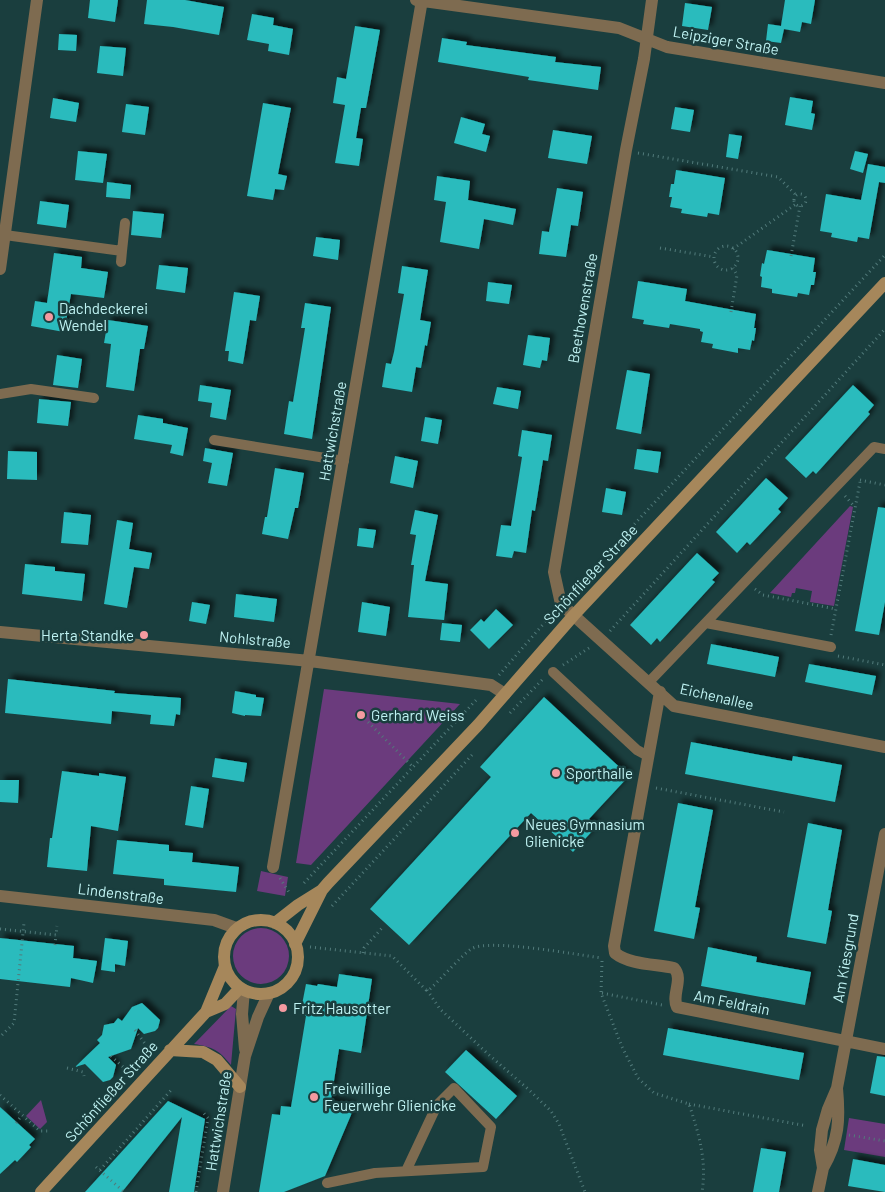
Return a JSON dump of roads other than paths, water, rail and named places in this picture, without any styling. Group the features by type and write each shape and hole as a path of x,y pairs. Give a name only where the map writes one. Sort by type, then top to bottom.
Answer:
{"main road":[{"name":"Schönfließer Straße","path":"275,923 298,905 322,890 445,757 478,725 574,615 885,283"},
{"name":"Schönfließer Straße","path":"295,944 322,890"},
{"path":"257,920 275,923 286,929 295,944 298,953 295,971 284,986 269,994 258,994 242,989 230,978 225,966 223,956 230,936 236,928 246,923 257,920"},
{"name":"Schönfließer Straße","path":"41,1192 206,1012 225,966"},
{"name":"Schönfließer Straße","path":"206,1012 225,1004 242,989"},
{"path":"170,1050 203,1052 218,1060 240,1087"}],"street":[{"path":"0,269 37,0"},
{"name":"Leipziger Straße","path":"420,0 619,28 635,33 667,48 885,83"},
{"name":"Hattwichstraße","path":"273,867 344,461 420,0"},
{"name":"Beethovenstraße","path":"574,615 560,604 554,572 624,160 644,59 652,0"},
{"name":"Eichenallee","path":"574,615 674,706 885,747"},
{"name":"Nohlstraße","path":"0,632 310,661 491,685 504,694"},
{"path":"648,756 660,692"},
{"name":"Am Feldrain","path":"648,756 614,946 615,953 633,961 674,968 677,972 678,981 675,1003 677,1007 885,1049"},
{"name":"Am Kiesgrund","path":"818,1192 822,1168 820,1150 822,1130 837,1088 847,1042 885,834"},
{"name":"Lindenstraße","path":"0,896 214,920 236,928"},
{"name":"Hattwichstraße","path":"242,989 245,1056"},
{"name":"Hattwichstraße","path":"223,1192 245,1056 258,1017 269,994"}],"lane":[{"path":"5,235 122,256 125,223"},
{"path":"0,394 31,389 94,398"},
{"path":"214,440 344,461"},
{"path":"649,682 874,447 885,449"},
{"path":"706,623 830,647"},
{"path":"553,672 637,750 648,756"},
{"path":"327,1183 375,1173 483,1167 491,1127 454,1088 437,1105 406,1171"}],"place":[{"name":"Dachdeckerei Wendel","path":"49,317"},
{"name":"Herta Standke","path":"144,635"},
{"name":"Gerhard Weiss","path":"361,715"},
{"name":"Sporthalle","path":"556,773"},
{"name":"Neues Gymnasium Glienicke","path":"515,833"},
{"name":"Fritz Hausotter","path":"283,1008"},
{"name":"Freiwillige Feuerwehr Glienicke","path":"314,1097"}]}
